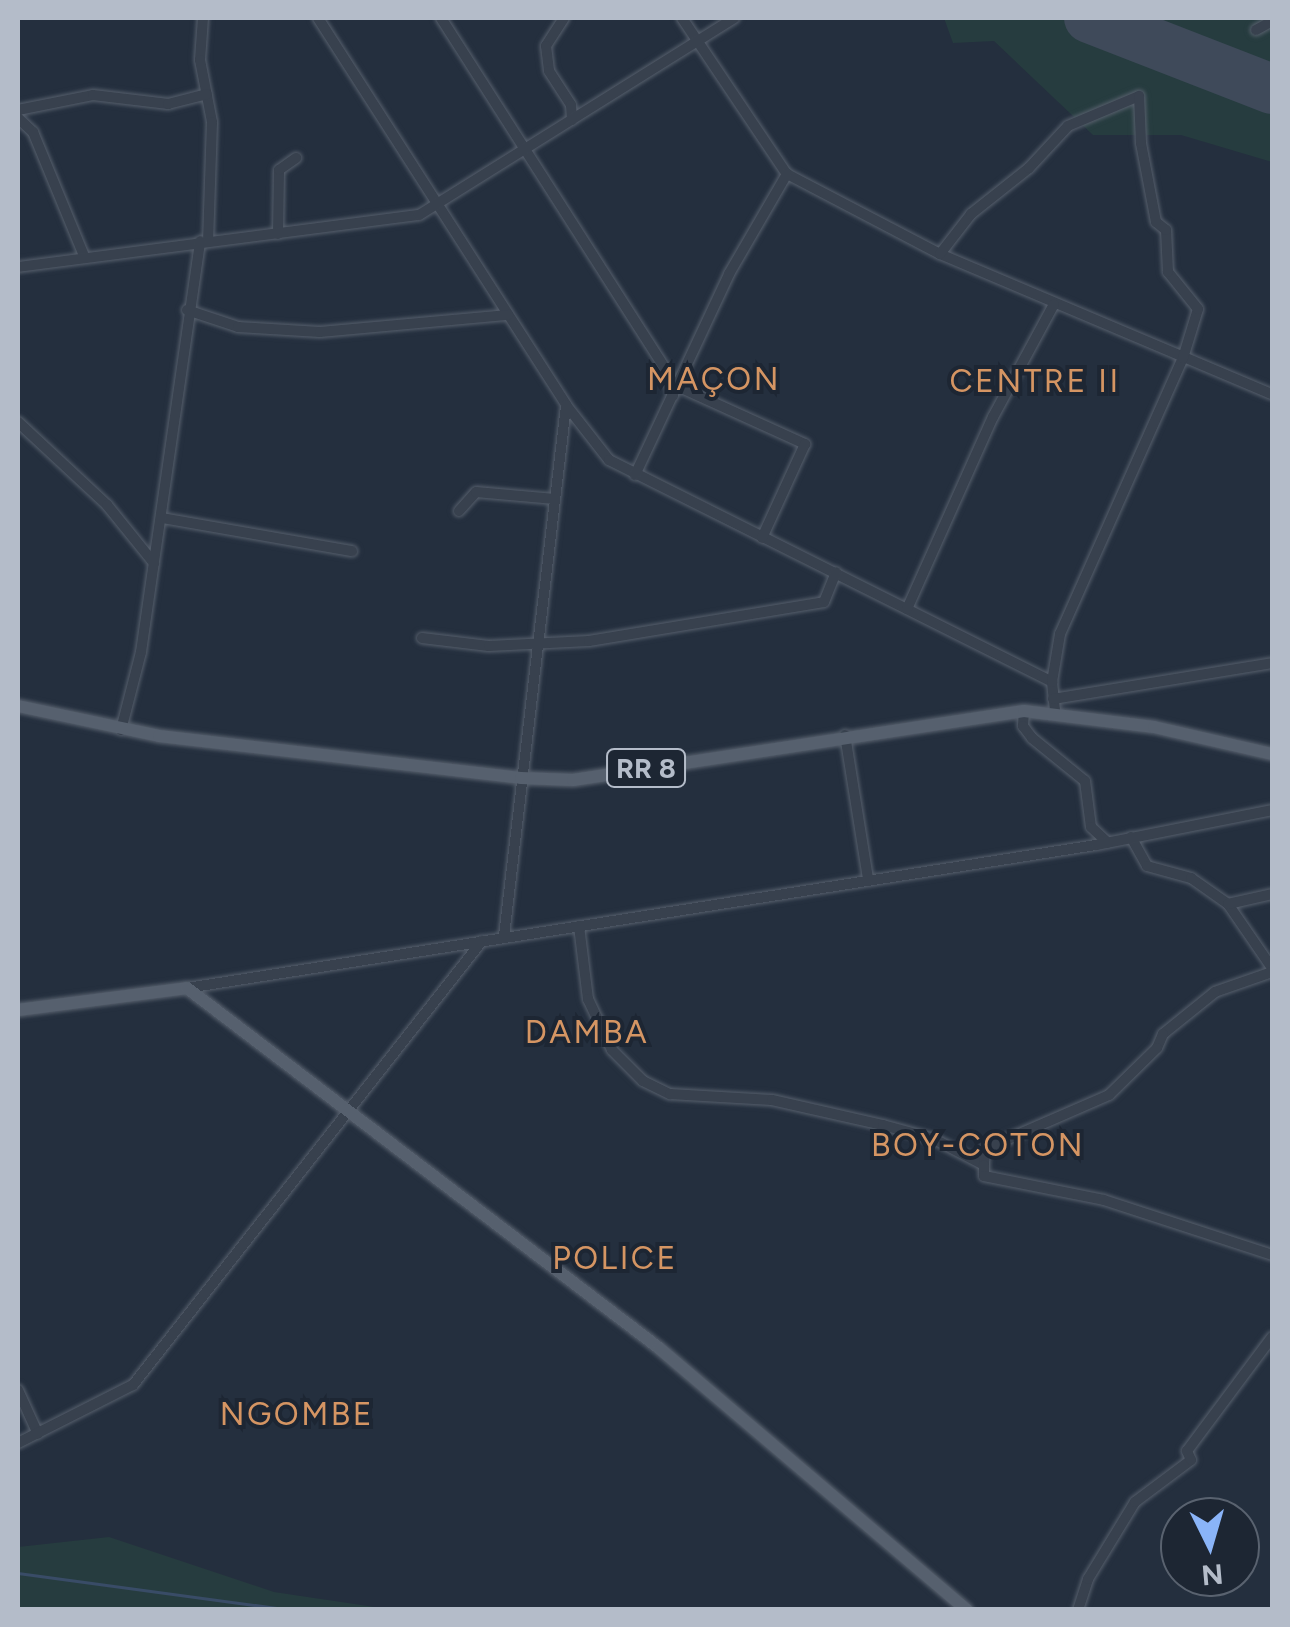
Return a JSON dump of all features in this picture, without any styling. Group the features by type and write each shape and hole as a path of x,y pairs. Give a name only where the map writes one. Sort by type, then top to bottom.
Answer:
{"main road":[{"name":"RR 8","path":"18,706 121,730 521,778 592,778 1054,705 1272,754"},
{"path":"18,1010 187,988 348,1106 658,1348 967,1610"}],"street":[{"path":"121,730 162,518 187,310 204,240 208,94 200,60 203,18"},
{"path":"318,18 566,406 609,460 1052,682"},
{"path":"441,18 665,368 675,391 805,444 762,538"},
{"path":"564,18 546,46 549,71 571,106 572,120"},
{"path":"682,18 787,174 940,254 1272,394"},
{"path":"18,267 204,240 390,221 438,206 734,18"},
{"path":"1256,30 1272,21"},
{"path":"18,110 94,96 168,104 208,94"},
{"path":"940,254 971,214 1029,168 1068,126 1140,96 1141,143 1156,222 1166,230 1168,272 1198,309 1183,358 1060,634 1052,682 1054,705 1272,664"},
{"path":"18,118 34,132 85,258"},
{"path":"278,234 279,170 296,158"},
{"path":"635,475 729,274 787,174"},
{"path":"907,610 993,418 1054,304"},
{"path":"187,310 238,327 320,332 508,315"},
{"path":"504,936 566,406"},
{"path":"18,422 107,505 154,562"},
{"path":"458,511 476,492 554,499"},
{"path":"162,518 352,552"},
{"path":"422,638 537,646 824,602 836,572"},
{"path":"1024,711 1023,726 1032,738 1085,781 1092,827 1108,843"},
{"path":"845,735 868,879"},
{"path":"187,988 1250,820 1272,810"},
{"path":"1131,837 1148,866 1192,878 1228,904 1272,970 1216,992 1163,1034 1158,1048 1108,1095 985,1150 984,1176 1104,1200 1272,1256"},
{"path":"1228,904 1272,894"},
{"path":"579,926 588,999 612,1050 643,1081 670,1094 772,1100 884,1124 934,1139 984,1166"},
{"path":"18,1444 132,1385 348,1106 482,941"},
{"path":"1078,1610 1088,1579 1135,1502 1191,1460 1188,1451 1272,1337"},
{"path":"18,1390 38,1434"}],"green space":[{"path":"944,18 1272,18 1272,162 1181,135 1093,135 994,41 953,43"},
{"path":"109,1537 274,1592 388,1609 18,1609 18,1547"}],"waterway":[{"path":"18,1573 290,1610"}],"runway":[{"path":"1089,18 1272,89"}],"district":[{"name":"MAÇON","path":"714,379"},
{"name":"CENTRE II","path":"1035,381"},
{"name":"DAMBA","path":"587,1032"},
{"name":"BOY-COTON","path":"978,1145"},
{"name":"POLICE","path":"615,1258"},
{"name":"NGOMBE","path":"297,1414"}]}
